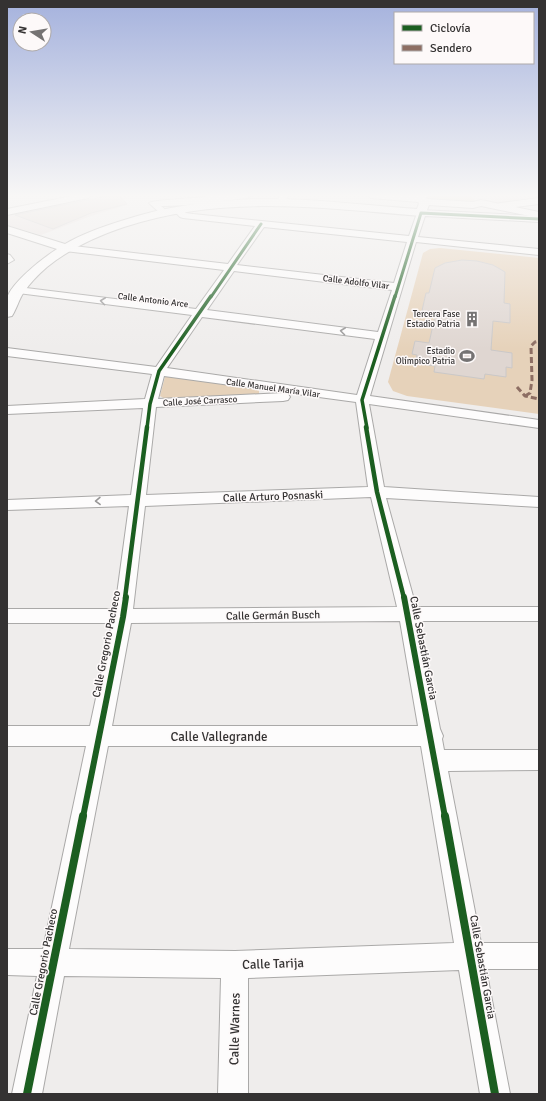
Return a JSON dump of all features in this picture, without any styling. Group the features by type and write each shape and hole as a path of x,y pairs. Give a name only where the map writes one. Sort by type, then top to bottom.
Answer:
{"main road":[{"name":"Calle Adolfo Vilar","path":"60,246 65,248"},
{"path":"7,313 18,290 32,273 69,246"}],"street":[{"name":"Calle Gregorio Pacheco","path":"27,1094 123,617 150,404 160,371 246,246"},
{"name":"Calle Sebastián Garcia","path":"411,246 362,400 377,492 408,613 432,736 495,1094"},
{"path":"485,246 539,252"},
{"name":"Calle Adolfo Vilar","path":"65,248 397,287"},
{"path":"7,257 9,260 7,261"},
{"name":"Calle Antonio Arce","path":"18,290 382,336"},
{"name":"Calle Manuel María Vilar","path":"7,352 160,371 322,395 539,424"},
{"name":"Calle José Carrasco","path":"7,410 322,395"},
{"name":"Calle Arturo Posnaski","path":"7,505 377,492 539,502"},
{"name":"Calle Germán Busch","path":"7,616 123,617 408,613 539,614"},
{"name":"Calle Vallegrande","path":"7,736 432,736"},
{"path":"436,761 539,760"},
{"name":"Calle Tarija","path":"7,962 235,965 471,956 539,956"},
{"name":"Calle Warnes","path":"232,1094 235,965"}],"shaded area":[{"name":"Estadio Olímpico Patria","path":"440,248 539,258 539,414 407,396 393,391 388,382 423,253 430,249"},
{"path":"171,376 259,389 259,394 165,399 160,396 165,377"}],"building":[{"name":"Tercera Fase Estadio Patria","path":"462,260 477,261 493,265 505,272 504,303 510,304 510,323 493,321 491,350 512,353 512,368 506,367 506,377 485,374 484,379 434,372 435,366 415,363 417,355 412,354 415,341 429,343 435,316 421,315 426,293 429,293 435,268 445,263"}],"marked path":[{"path":"525,396 530,393 532,380 531,346 535,342 539,341"},
{"path":"517,387 525,396 539,399"}],"cycle path":[{"path":"27,1094 123,617 150,404 159,371 245,246"},
{"path":"410,246 362,400 377,492 408,613 495,1094"}],"place":[{"name":"Tercera Fase Estadio Patria","path":"472,319"},
{"name":"Estadio Olímpico Patria","path":"467,356"}]}
